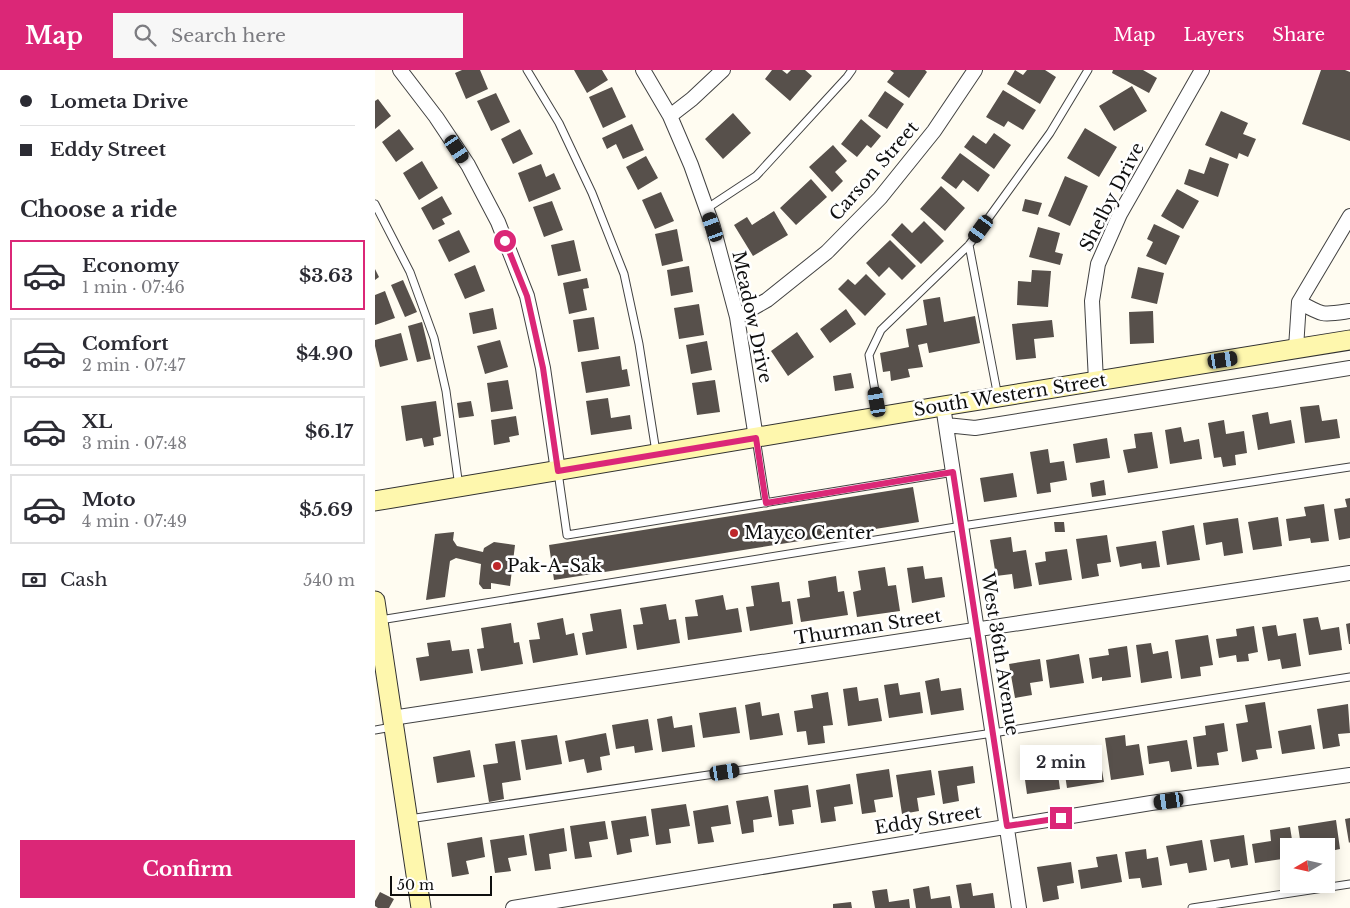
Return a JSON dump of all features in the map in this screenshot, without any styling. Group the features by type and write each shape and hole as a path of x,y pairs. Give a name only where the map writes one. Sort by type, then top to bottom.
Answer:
{"main road":[{"name":"South Western Street","path":"375,501 1350,340"},
{"path":"375,601 387,725 408,819 421,908"}],"street":[{"path":"400,70 436,117 468,165 498,222 527,296 543,368 558,471"},
{"name":"Meadow Drive","path":"643,70 670,116 691,165 713,227 737,317 756,438"},
{"path":"670,116 692,99 723,70"},
{"name":"Carson Street","path":"737,317 767,300 827,252 880,198 934,131 975,70"},
{"name":"Shelby Drive","path":"1096,381 1092,302 1098,264 1120,214 1201,70"},
{"path":"1296,348 1299,302 1350,216"},
{"path":"1299,302 1318,313 1326,315 1350,311"},
{"path":"946,425 975,428 1350,368"},
{"name":"West 36th Avenue","path":"943,406 1019,908"},
{"name":"Thurman Street","path":"387,725 977,630 1350,574"},
{"name":"Eddy Street","path":"513,908 1151,803 1350,775"}],"lane":[{"path":"527,70 559,123 592,193 624,274 639,344 656,455"},
{"path":"706,209 756,176 847,77 851,70"},
{"path":"879,417 869,355 881,330 969,245 1050,133 1088,70"},
{"path":"375,204 410,272 435,338 446,391 459,487"},
{"path":"969,245 998,397"},
{"path":"756,438 766,503"},
{"path":"378,621 962,526 1350,467"},
{"path":"558,471 567,535 953,472"},
{"path":"408,819 993,733 1350,677"},
{"path":"1192,908 1350,884"}],"building":[{"path":"462,70 480,70 488,89 466,99 455,73"},
{"path":"574,70 602,70 608,80 587,93"},
{"path":"772,70 782,70 787,74 791,70 805,70 812,76 790,101 765,79"},
{"path":"890,70 925,70 927,72 909,98 887,82 894,73"},
{"path":"1015,70 1023,75 1027,70 1045,70 1056,77 1040,104 1007,84"},
{"path":"1113,70 1143,70 1157,78 1149,93 1112,73"},
{"path":"1321,70 1345,70 1350,72 1350,141 1302,124"},
{"path":"1132,86 1147,111 1114,131 1099,106"},
{"path":"612,87 626,117 603,128 589,97"},
{"path":"1003,90 1036,110 1023,130 1008,121 1004,127 986,117"},
{"path":"885,91 904,104 887,129 868,116"},
{"path":"496,93 510,122 491,131 477,101"},
{"path":"378,99 391,116 375,129 375,101"},
{"path":"1221,111 1248,123 1243,134 1256,139 1248,157 1239,153 1237,159 1205,145"},
{"path":"733,113 751,133 723,159 705,139"},
{"path":"861,119 881,136 871,148 867,145 857,157 841,144"},
{"path":"632,124 644,150 623,159 616,144 607,149 602,138"},
{"path":"1085,128 1117,147 1099,177 1067,158"},
{"path":"399,129 414,149 396,162 382,142"},
{"path":"520,129 533,154 513,164 501,139"},
{"path":"994,133 1011,145 994,169 964,147 973,135 986,144"},
{"path":"833,145 847,161 835,172 843,181 832,192 809,167"},
{"path":"960,153 990,175 978,192 963,180 956,189 941,178"},
{"path":"646,156 658,178 638,190 626,167"},
{"path":"1210,157 1229,164 1218,197 1184,184 1189,169 1204,174"},
{"path":"422,161 438,188 419,200 403,173"},
{"path":"541,164 546,177 554,173 561,189 529,202 518,173"},
{"path":"1065,176 1088,186 1070,226 1048,216"},
{"path":"811,179 827,197 796,225 780,208"},
{"path":"941,186 965,208 945,231 920,209"},
{"path":"1177,189 1199,201 1183,229 1161,216"},
{"path":"661,192 674,221 655,229 642,200"},
{"path":"442,196 452,214 442,219 445,224 433,230 421,208"},
{"path":"1025,199 1042,203 1038,215 1022,211"},
{"path":"552,201 563,230 544,237 533,207"},
{"path":"774,211 788,235 753,256 734,225 747,217 752,225"},
{"path":"924,221 944,241 921,264 891,235 902,223 912,233"},
{"path":"1154,224 1180,236 1166,265 1146,256 1153,242 1147,239"},
{"path":"1038,227 1060,233 1055,252 1063,254 1060,265 1029,257"},
{"path":"677,229 683,261 662,266 655,234"},
{"path":"459,230 470,252 449,262 438,240"},
{"path":"574,240 581,271 558,276 551,245"},
{"path":"890,240 916,266 902,280 889,267 879,277 866,263"},
{"path":"475,265 485,291 465,299 454,274"},
{"path":"689,266 693,292 671,296 667,270"},
{"path":"1138,267 1164,273 1157,304 1131,298"},
{"path":"375,269 379,277 375,280"},
{"path":"1032,270 1051,271 1048,307 1017,305 1018,281 1031,282"},
{"path":"866,274 886,294 865,316 838,289 848,279 855,285"},
{"path":"587,278 589,288 583,289 587,310 569,314 563,283"},
{"path":"403,280 417,312 405,317 391,285"},
{"path":"385,291 395,318 375,325 375,295"},
{"path":"940,297 944,322 975,316 980,343 929,353 927,343 918,345 923,367 908,369 910,377 891,381 890,371 883,372 880,353 909,347 906,329 927,325 923,300"},
{"path":"699,304 704,335 679,339 674,308"},
{"path":"493,308 497,329 473,334 469,313"},
{"path":"846,309 856,324 830,343 820,329"},
{"path":"1153,311 1154,343 1130,344 1129,312"},
{"path":"594,317 599,349 578,352 573,320"},
{"path":"1052,320 1054,337 1034,339 1036,358 1016,360 1012,324"},
{"path":"422,322 431,359 417,362 408,326"},
{"path":"797,332 814,357 788,376 771,351"},
{"path":"401,333 408,360 380,367 375,340"},
{"path":"500,340 508,367 485,374 477,346"},
{"path":"707,341 712,370 691,374 686,345"},
{"path":"620,356 622,370 627,369 630,386 586,393 581,362"},
{"path":"851,373 854,388 835,391 833,376"},
{"path":"508,380 513,409 491,412 487,383"},
{"path":"715,380 720,412 697,415 692,383"},
{"path":"608,398 611,418 630,415 632,429 591,435 586,401"},
{"path":"436,401 441,436 433,438 434,445 424,447 422,438 406,441 401,406"},
{"path":"471,401 474,416 459,418 457,403"},
{"path":"1319,405 1322,421 1337,419 1340,438 1305,443 1300,407"},
{"path":"1268,412 1270,424 1291,420 1295,443 1258,450 1252,415"},
{"path":"516,416 519,435 509,437 510,442 494,445 491,420"},
{"path":"1224,420 1226,434 1244,431 1247,453 1235,455 1236,465 1223,467 1221,457 1214,458 1208,423"},
{"path":"1181,427 1184,442 1199,439 1202,459 1170,464 1165,430"},
{"path":"1152,432 1158,468 1128,473 1123,450 1136,448 1134,434"},
{"path":"1107,438 1110,458 1076,463 1073,444"},
{"path":"1048,449 1050,463 1064,461 1067,480 1050,483 1051,492 1037,494 1030,452"},
{"path":"1013,473 1017,497 984,502 980,478"},
{"path":"1104,480 1106,495 1092,497 1090,483"},
{"name":"Mayco Center","path":"913,487 919,522 554,580 549,545"},
{"path":"1350,498 1350,538 1339,540 1334,509 1347,507 1345,499"},
{"path":"1324,504 1329,541 1311,543 1310,538 1289,541 1286,519 1306,516 1304,507"},
{"path":"1278,517 1282,546 1253,550 1248,522"},
{"path":"1238,518 1243,553 1224,556 1222,542 1206,545 1203,523"},
{"path":"1054,522 1064,522 1065,532 1055,532"},
{"path":"1194,525 1200,560 1167,565 1162,531"},
{"path":"454,532 453,540 457,546 483,552 484,548 494,542 515,545 510,586 491,583 491,589 483,589 479,584 481,564 456,558 450,561 445,597 426,600 435,534"},
{"path":"1107,535 1111,562 1097,564 1099,576 1082,579 1076,539"},
{"path":"1011,537 1013,552 1026,550 1032,586 1014,589 1012,574 996,576 990,540"},
{"path":"1156,541 1160,567 1142,569 1141,563 1120,567 1116,547"},
{"path":"1067,549 1072,580 1039,585 1035,563 1046,561 1045,552"},
{"path":"923,566 925,579 942,577 945,597 912,603 907,568"},
{"path":"885,567 888,586 896,585 900,611 857,617 853,592 861,590 858,571"},
{"path":"836,576 838,592 844,591 848,615 801,622 797,599 810,597 808,581"},
{"path":"779,582 782,602 790,601 793,624 750,631 746,607 754,606 751,586"},
{"path":"723,595 726,610 738,608 742,632 688,640 685,617 698,616 695,600"},
{"path":"666,604 669,620 676,619 680,643 637,650 633,625 643,624 640,608"},
{"path":"621,609 627,648 586,655 582,633 593,631 590,614"},
{"path":"1318,617 1321,630 1339,627 1342,650 1309,655 1303,619"},
{"path":"563,618 566,635 574,633 578,655 533,663 529,640 540,639 537,623"},
{"path":"511,623 514,643 519,642 523,664 481,671 477,649 484,648 481,628"},
{"path":"1350,623 1350,644 1349,644 1346,624"},
{"path":"1276,625 1278,636 1296,633 1301,666 1282,669 1280,659 1268,661 1262,627"},
{"path":"1254,626 1258,652 1248,654 1249,661 1237,662 1236,655 1219,658 1216,639 1237,636 1236,629"},
{"path":"1208,635 1213,665 1200,667 1201,676 1181,679 1175,640"},
{"path":"450,640 452,651 469,649 473,673 420,681 416,658 429,656 427,643"},
{"path":"1151,643 1153,654 1168,651 1172,678 1141,683 1136,645"},
{"path":"1127,646 1131,677 1102,681 1102,677 1092,679 1089,658 1109,655 1108,649"},
{"path":"1079,654 1084,683 1050,688 1046,660"},
{"path":"1040,659 1043,681 1030,683 1032,695 1015,698 1009,664"},
{"path":"939,678 941,691 961,688 964,710 931,715 925,681"},
{"path":"898,683 900,695 920,692 923,713 889,718 884,685"},
{"path":"857,687 859,701 878,698 882,721 848,726 843,689"},
{"path":"828,692 833,725 823,726 825,743 808,745 806,731 797,732 794,711 813,708 811,695"},
{"path":"760,702 762,716 779,713 783,735 750,740 745,705"},
{"path":"1265,702 1272,748 1256,750 1258,759 1242,762 1236,724 1248,722 1245,705"},
{"path":"1348,704 1350,733 1338,734 1340,746 1323,749 1317,709"},
{"path":"736,707 740,733 703,738 699,713"},
{"path":"672,716 674,728 692,725 695,747 662,752 657,719"},
{"path":"648,719 653,750 635,753 634,746 616,749 612,725"},
{"path":"1224,723 1228,751 1217,753 1219,765 1197,767 1193,737 1206,735 1205,726"},
{"path":"1311,725 1315,749 1282,754 1278,731"},
{"path":"606,733 610,755 600,757 602,770 587,773 584,759 569,762 565,741"},
{"path":"557,735 562,764 526,770 521,740"},
{"path":"1125,735 1126,746 1139,744 1144,775 1111,780 1105,738"},
{"path":"1187,740 1192,769 1171,772 1169,761 1149,764 1147,746"},
{"path":"515,741 521,780 502,783 504,799 489,802 483,765 498,763 495,744"},
{"path":"470,750 475,777 437,783 433,757"},
{"path":"1099,753 1104,782 1067,788 1064,768 1082,765 1080,756"},
{"path":"1038,756 1040,770 1057,767 1060,789 1027,794 1022,759"},
{"path":"973,766 975,783 957,786 959,801 943,804 938,771"},
{"path":"889,769 893,797 874,800 876,812 862,814 856,774"},
{"path":"931,770 935,795 917,798 919,811 902,814 896,775"},
{"path":"850,784 853,804 834,807 836,821 821,823 816,790"},
{"path":"808,785 811,807 792,810 794,824 779,826 774,790"},
{"path":"768,796 772,817 753,820 754,832 742,834 736,801"},
{"path":"686,804 690,826 669,829 671,843 656,845 651,809"},
{"path":"728,805 731,824 711,827 714,842 698,844 693,811"},
{"path":"646,816 649,836 630,839 632,852 617,855 611,821"},
{"path":"1350,818 1350,842 1349,843 1345,819"},
{"path":"1336,820 1340,849 1335,850 1335,838 1300,838 1298,826"},
{"path":"605,821 608,839 589,842 592,857 575,859 570,826"},
{"path":"1290,827 1292,838 1280,838 1280,859 1255,863 1252,844 1271,841 1270,830"},
{"path":"564,828 567,851 549,854 551,869 535,871 529,834"},
{"path":"524,835 527,855 508,858 511,871 495,873 490,840"},
{"path":"1244,835 1248,865 1231,868 1229,859 1214,862 1210,840"},
{"path":"482,837 485,857 466,861 469,874 452,877 447,843"},
{"path":"1202,840 1207,870 1189,873 1187,863 1170,866 1166,846"},
{"path":"1146,849 1147,859 1158,857 1162,885 1142,888 1140,878 1129,879 1125,852"},
{"path":"1117,854 1122,882 1081,889 1078,870 1098,867 1096,857"},
{"path":"1071,862 1074,883 1057,886 1059,899 1043,902 1037,867"},
{"path":"971,883 973,896 993,893 995,908 960,908 956,885"},
{"path":"929,886 931,899 950,896 952,908 916,908 913,889"},
{"path":"887,889 889,902 909,899 910,908 875,908 872,891"},
{"path":"380,892 394,899 389,908 378,908 375,906 375,901"},
{"path":"851,902 852,908 833,908 833,904"}],"place":[{"name":"Mayco Center","path":"734,533"},
{"name":"Pak-A-Sak","path":"497,566"}],"route":[{"path":"505,241 527,296 543,368 558,471 756,438 766,503 953,472 1007,826 1061,818"}]}
